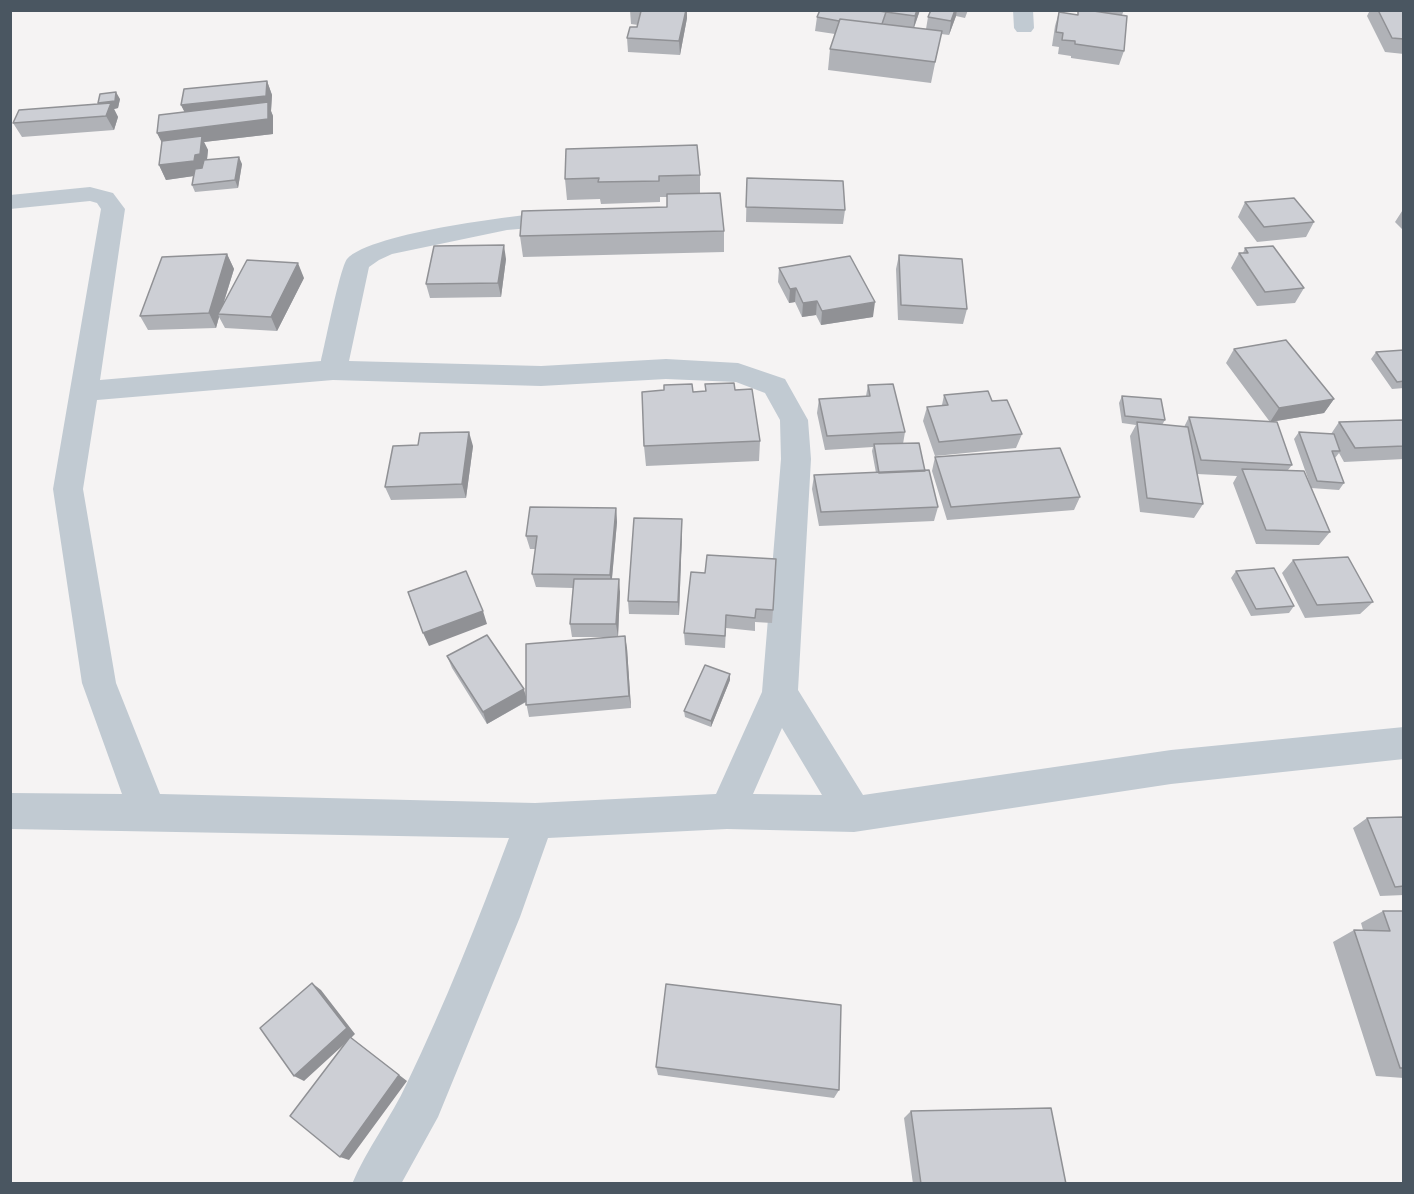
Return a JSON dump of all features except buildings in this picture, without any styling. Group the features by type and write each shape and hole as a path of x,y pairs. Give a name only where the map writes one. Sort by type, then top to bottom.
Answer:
{"street":[{"path":"10,201 90,194 105,198 113,209 68,489 99,683 148,812"},
{"path":"333,369 357,264 370,254 386,248 507,223 587,216"},
{"path":"85,391 333,369 541,376 666,369 738,373 775,386 794,420 796,459 780,693 728,811"},
{"path":"780,693 854,814"},
{"path":"10,811 535,821 728,811 854,814 1171,767 1404,743"},
{"path":"375,1184 422,1101 500,917 535,821"}]}
